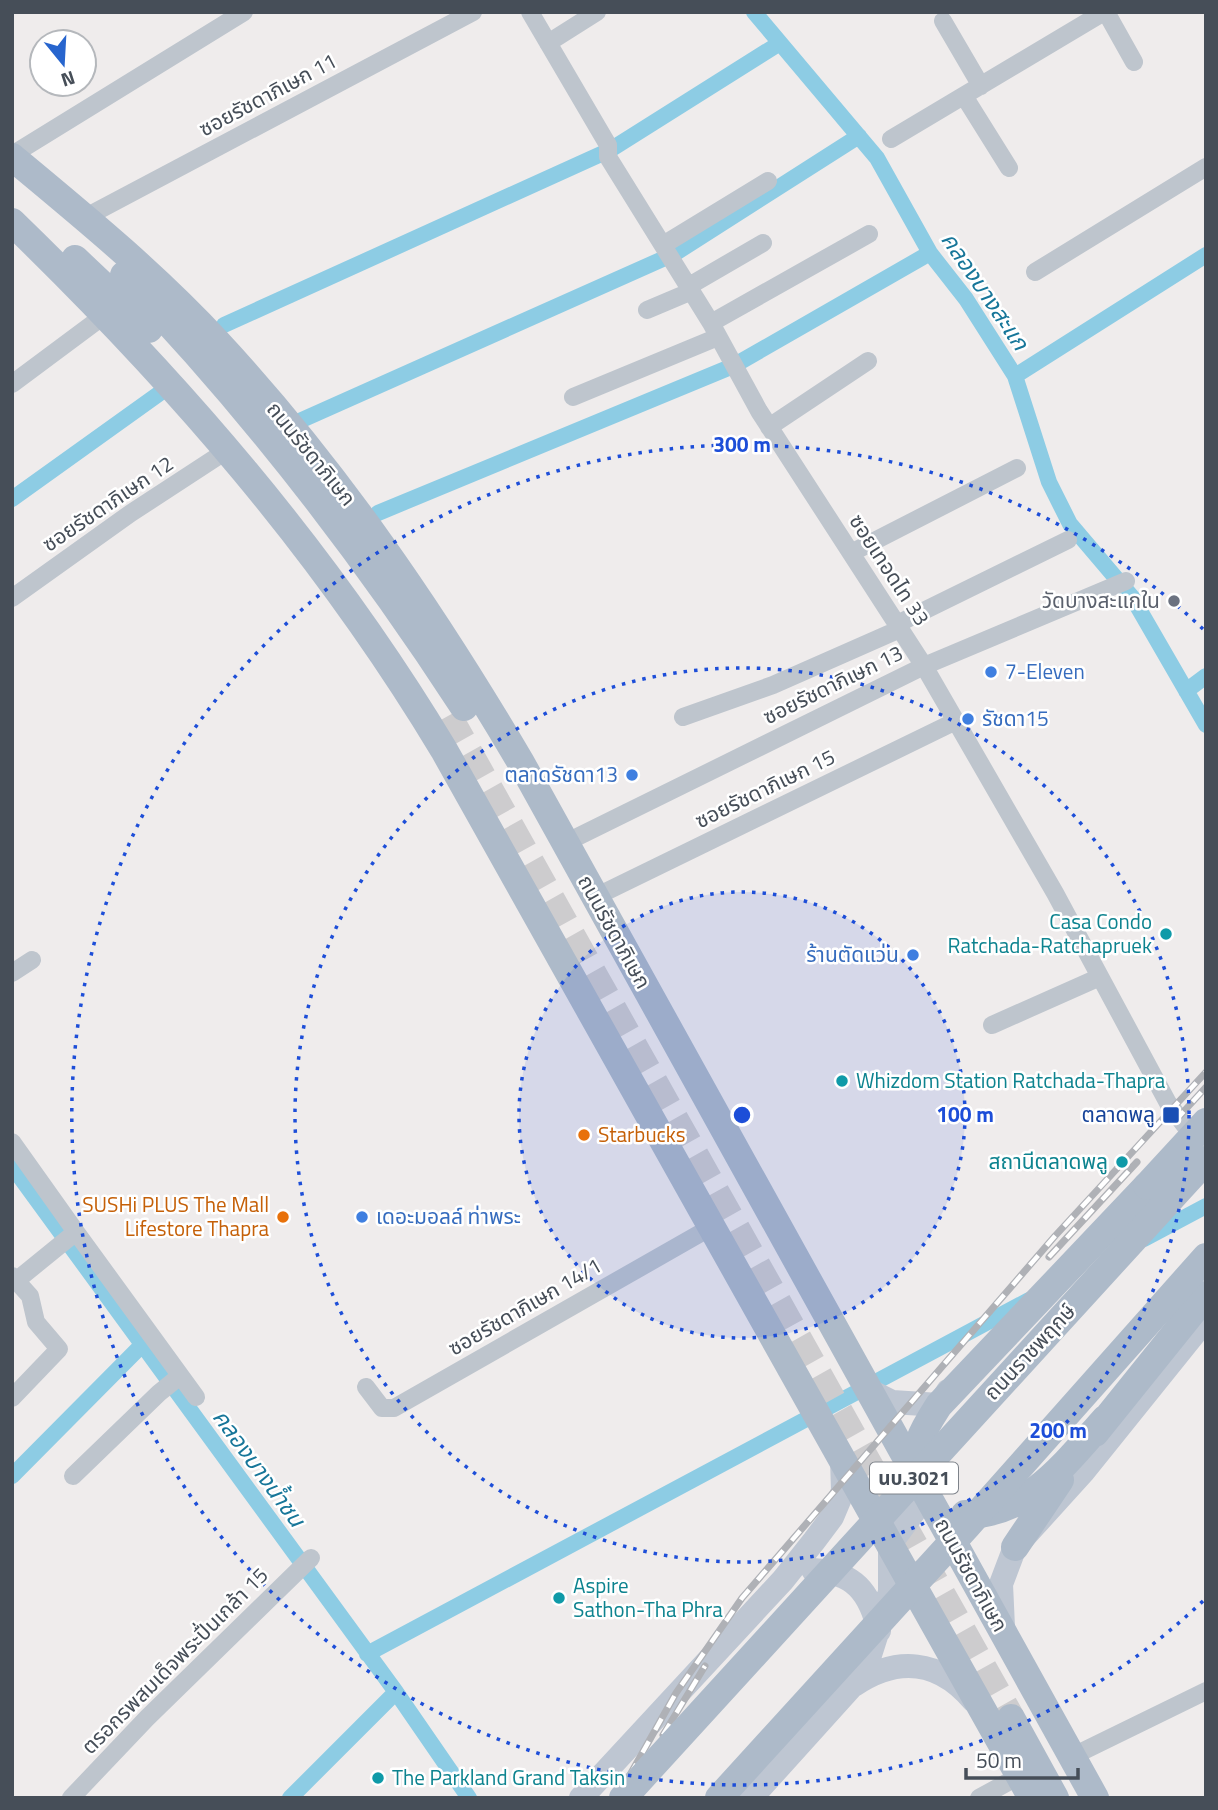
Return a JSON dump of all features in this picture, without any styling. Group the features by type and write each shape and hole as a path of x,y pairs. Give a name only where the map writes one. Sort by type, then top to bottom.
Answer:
{"main road":[{"name":"ถนนรัชดาภิเษก","path":"12,156 169,293 217,342 355,507 464,668 872,1392 1094,1798"},
{"path":"12,165 160,313 263,430 367,564 456,711 250,442 112,292 12,206"},
{"path":"12,222 106,314 229,449 324,568 413,699 713,1226 890,1544 1007,1713 1075,1798"},
{"name":"ถนนราชพฤกษ์","path":"939,1405 974,1354 1197,1124 1206,1107"},
{"path":"1105,1419 1045,1482 1001,1508 972,1515 955,1514 943,1509 927,1494 917,1467 918,1440 939,1405 1147,1186 1197,1124"},
{"name":"ถนนราชพฤกษ์","path":"623,1798 1206,1158"},
{"name":"นบ.3021","path":"719,1798 968,1526 1206,1257"},
{"path":"1004,1633 999,1599 1001,1584 1015,1547 1105,1419 1206,1295"},
{"path":"1015,1547 1083,1472 1206,1319"},
{"path":"872,1392 892,1402 939,1405"},
{"path":"581,1798 783,1580 832,1517 843,1491 842,1459"},
{"path":"751,1798 853,1685 876,1638 892,1581 890,1544 927,1494"},
{"path":"783,1580 811,1569 848,1545 862,1541 890,1544"},
{"path":"811,1569 836,1571 849,1578 874,1608 876,1638"},
{"path":"853,1685 891,1667 916,1665 941,1673 1007,1713 1055,1798"},
{"path":"1007,1713 1026,1787"}],"street":[{"path":"12,156 244,12"},
{"name":"ซอยรัชดาภิเษก 11","path":"84,218 473,12"},
{"name":"ซอยเทอดไท 33","path":"530,12 769,427 924,666 1168,1103 1197,1124 1206,1158"},
{"path":"548,43 597,12"},
{"path":"891,139 1105,12 1134,62"},
{"path":"943,22 981,86"},
{"path":"964,96 1009,168"},
{"path":"1035,272 1206,167"},
{"path":"663,245 768,181"},
{"path":"573,397 715,330 869,234"},
{"path":"647,310 691,289 764,243"},
{"path":"12,384 106,314"},
{"path":"769,427 868,361"},
{"name":"ซอยรัชดาภิเษก 12","path":"12,597 131,513 229,449"},
{"path":"851,554 1017,468"},
{"path":"683,717 773,685 898,626 1068,540"},
{"name":"ซอยรัชดาภิเษก 13","path":"565,843 924,666 1126,581"},
{"name":"ซอยรัชดาภิเษก 15","path":"595,897 956,721"},
{"path":"12,973 32,960"},
{"path":"992,1025 1100,977"},
{"path":"12,1142 175,1380 195,1397"},
{"name":"ซอยรัชดาภิเษก 14/1","path":"366,1387 382,1408 394,1408 713,1226"},
{"path":"12,1398 59,1349 36,1322 30,1296 14,1278 74,1234"},
{"path":"73,1476 175,1380"},
{"name":"ตรอกรพสมเด็จพระปื่นเกล้า 15","path":"71,1798 147,1718 311,1559"},
{"path":"1071,1757 1206,1691"},
{"path":"979,1798 1026,1787"}],"waterway":[{"name":"คลองบางสะแก","path":"754,12 877,158 930,253 966,299 1015,376 1049,482 1070,524 1132,597 1206,725"},
{"path":"224,325 610,150 780,43"},
{"path":"295,423 674,254 859,136"},
{"path":"378,513 733,366 930,253"},
{"path":"1015,376 1206,255"},
{"path":"12,499 160,393"},
{"path":"1186,691 1206,676"},
{"name":"คลองบางน้ำชน","path":"12,1166 396,1692 469,1798"},
{"path":"1144,1239 1206,1206"},
{"path":"367,1654 1029,1300"},
{"path":"12,1476 141,1346"},
{"path":"290,1798 396,1692"}],"tunnel":[{"path":"448,716 1011,1718"}],"railway":[{"path":"617,1798 676,1693 742,1598 1055,1236 1206,1072"},
{"path":"1175,1121 1206,1087"},
{"path":"1049,1257 1137,1162"},
{"path":"663,1735 705,1666"},
{"path":"629,1798 642,1775"}],"place":[{"name":"วัดบางสะแกใน","path":"1174,601"},
{"name":"7-Eleven","path":"991,672"},
{"name":"รัชดา15","path":"968,719"},
{"name":"ตลาดรัชดา13","path":"632,775"},
{"name":"Casa Condo Ratchada-Ratchapruek","path":"1166,934"},
{"name":"ร้านตัดแว่น","path":"913,955"},
{"name":"Whizdom Station Ratchada-Thapra","path":"842,1081"},
{"name":"ตลาดพลู","path":"1171,1115"},
{"name":"Starbucks","path":"584,1135"},
{"name":"สถานีตลาดพลู","path":"1122,1162"},
{"name":"SUSHi PLUS The Mall Lifestore Thapra","path":"283,1217"},
{"name":"เดอะมอลล์ ท่าพระ","path":"362,1217"},
{"name":"Aspire Sathon-Tha Phra","path":"559,1598"},
{"name":"The Parkland Grand Taksin","path":"378,1778"}]}
